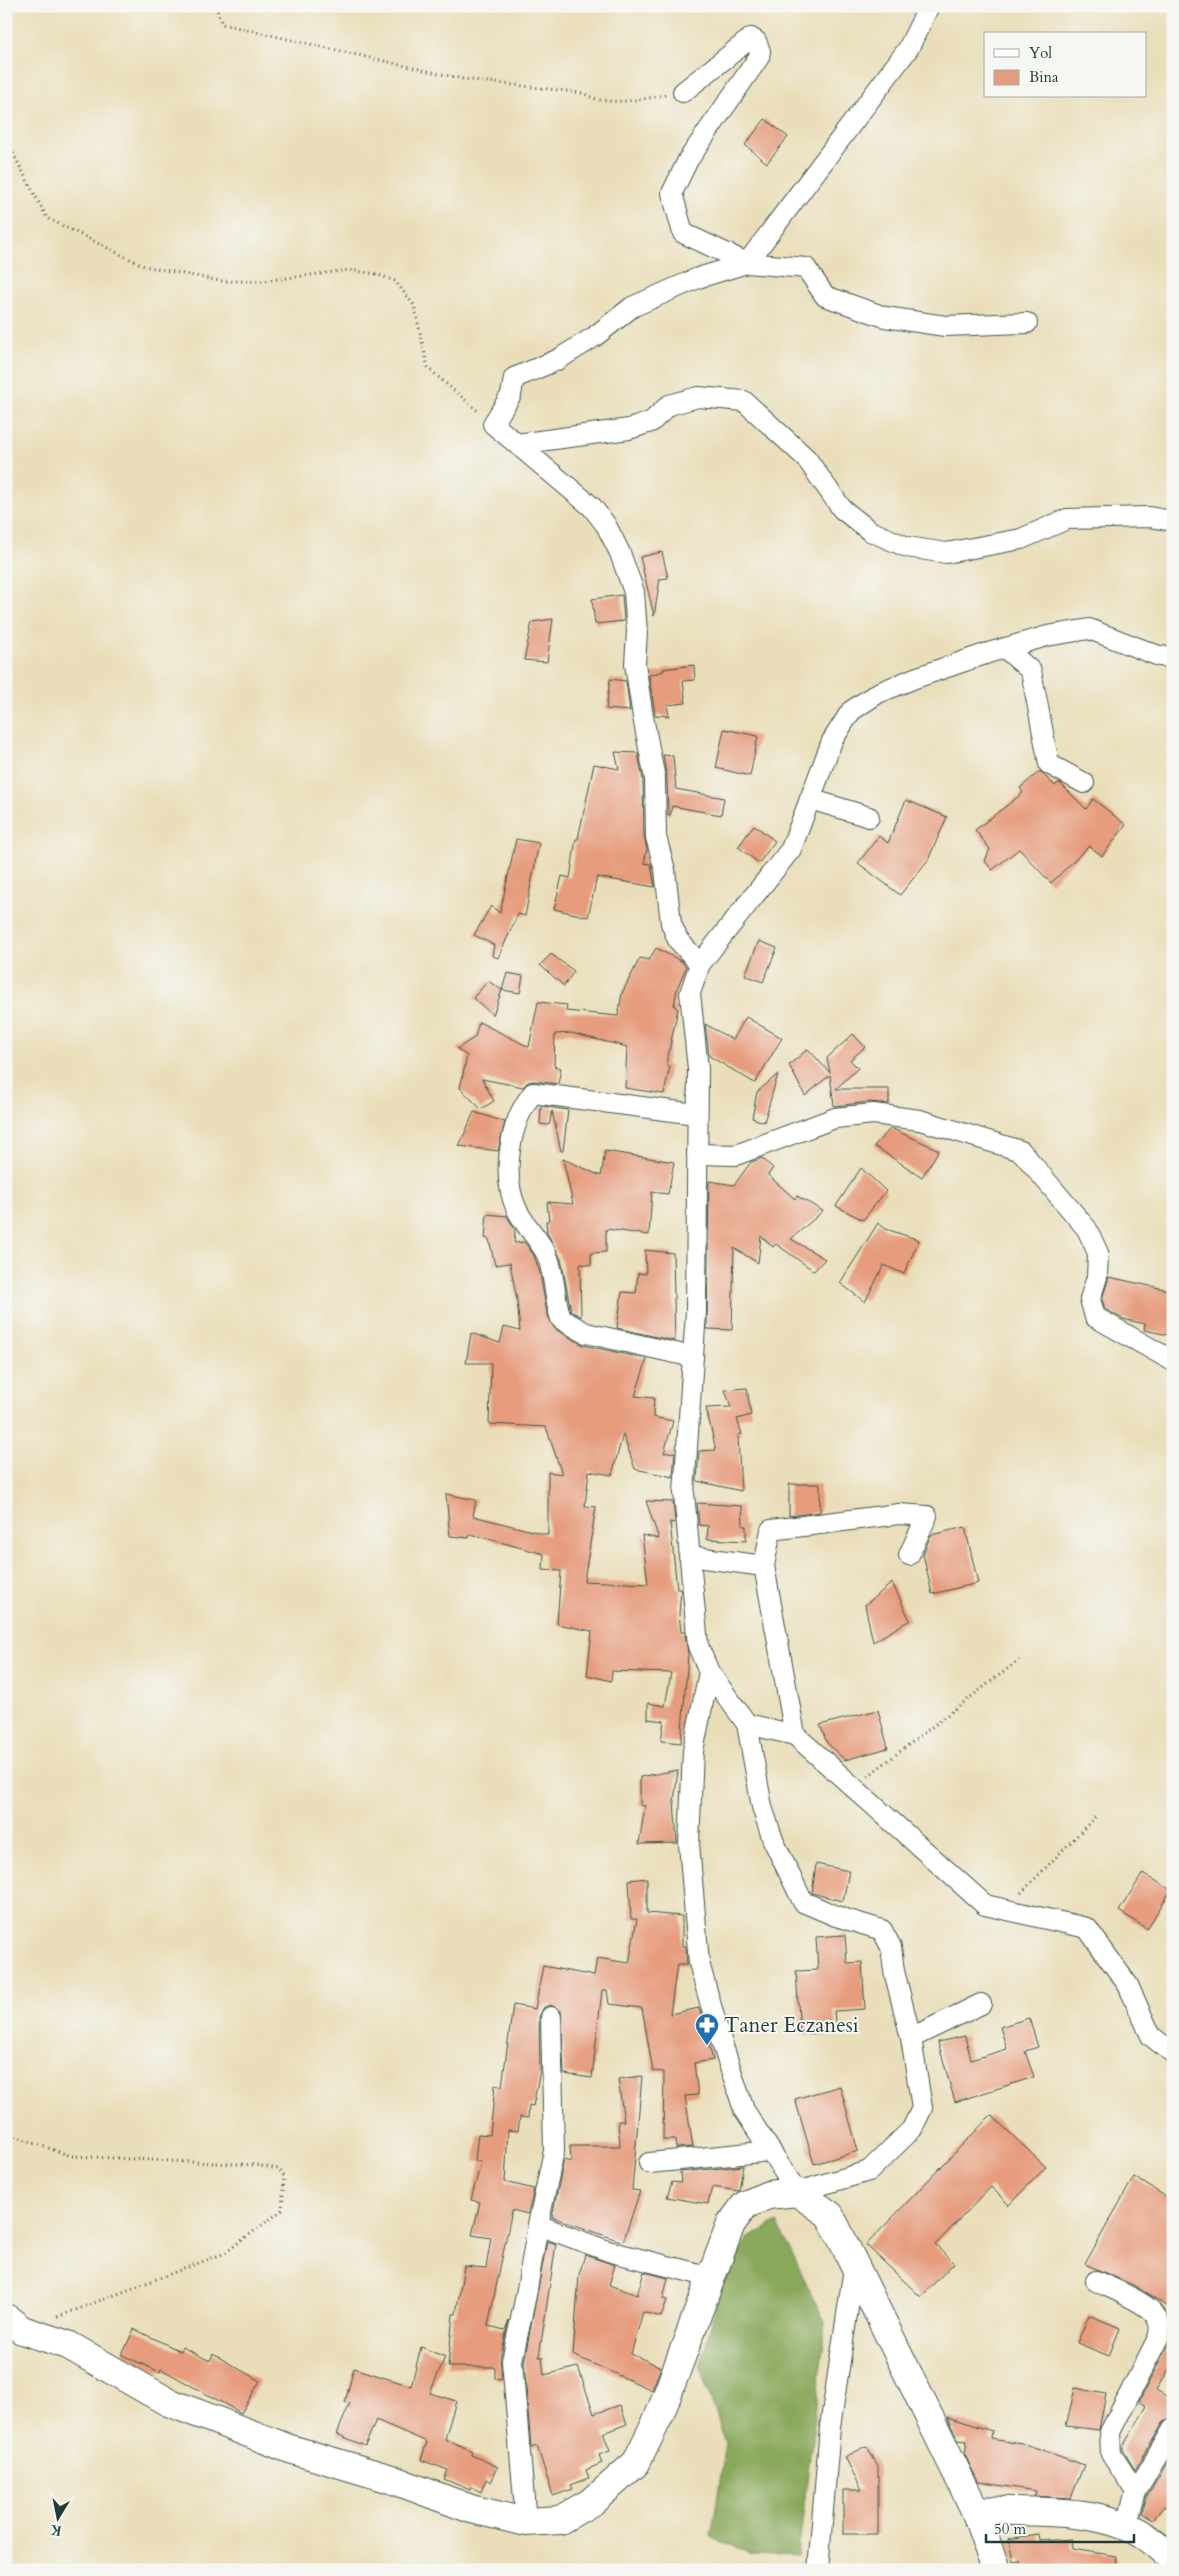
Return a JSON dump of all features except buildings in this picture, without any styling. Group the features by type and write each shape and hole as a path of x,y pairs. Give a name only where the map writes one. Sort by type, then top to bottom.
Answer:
{"street":[{"path":"700,964 681,944 671,923 665,870 656,837 655,779 642,717 635,664 634,592 620,553 606,525 592,507 493,424 511,396 514,378 557,360 594,337 632,307 698,278 747,263 908,49 929,6"},
{"path":"683,92 752,38 756,40 760,51 759,57 688,160 672,194 683,233 747,263 806,268 825,296 885,318 945,326 1027,323"},
{"path":"518,444 629,429 651,422 668,405 698,397 744,401 806,458 842,509 870,531 907,547 946,553 1021,539 1067,519 1149,517 1173,521"},
{"path":"14,2324 68,2345 168,2402 264,2439 391,2479 471,2509 526,2522 560,2520 592,2501 636,2463 660,2414 731,2224 745,2205 768,2195 797,2192 869,2171 912,2129 922,2108 911,2038 894,1971 891,1947 882,1930 836,1916 803,1902 773,1840 765,1815 747,1724 708,1672 698,1646 684,1493 694,1357 697,1154 698,1069 690,992 700,964 790,849 832,741 851,711 878,693 1005,648 1047,636 1089,629 1159,656 1173,657"},
{"path":"1005,648 1032,672 1049,764 1084,783"},
{"path":"810,799 869,817"},
{"path":"694,1357 586,1333 561,1319 546,1254 518,1212 510,1194 508,1180 514,1136 523,1108 533,1093 696,1114"},
{"path":"697,1154 736,1155 835,1118 873,1114 920,1120 1021,1151 1087,1229 1098,1253 1097,1277 1090,1299 1095,1317 1173,1361"},
{"path":"795,1735 764,1566 771,1530 899,1514 927,1516 909,1555"},
{"path":"689,1556 764,1566"},
{"path":"708,1672 693,1751 690,1835 700,1963 719,2034 744,2110 797,2192 830,2215 854,2268 975,2510 996,2570"},
{"path":"747,1724 795,1735 985,1905 1087,1928 1128,1985 1151,2036 1173,2053"},
{"path":"911,2038 981,2004"},
{"path":"526,2522 512,2361 554,2151 551,2017"},
{"path":"649,2163 771,2151"},
{"path":"538,2225 608,2251 711,2277"},
{"path":"818,2570 830,2427 854,2268"},
{"path":"1096,2281 1147,2307 1157,2317 1160,2326 1158,2338 1110,2432 1111,2454 1136,2492"},
{"path":"1126,2526 1136,2492 1170,2440"},
{"path":"975,2510 1086,2516 1126,2526 1143,2535 1173,2559"}],"path":[{"path":"216,6 222,24 462,79 583,93 592,99 628,101 683,92"},
{"path":"6,140 47,218 144,266 220,281 264,281 349,270 376,274 395,281 414,305 428,368 493,424"},
{"path":"854,1787 1019,1660"},
{"path":"1005,1910 1097,1815"},
{"path":"6,2132 71,2156 256,2164 279,2168 284,2176 282,2210 225,2253 14,2324"}],"green space":[{"path":"777,2222 826,2324 798,2556 752,2554 711,2537 726,2443 700,2368 720,2290 747,2239"}],"place":[{"name":"Taner Eczanesi","path":"707,2046"}]}
